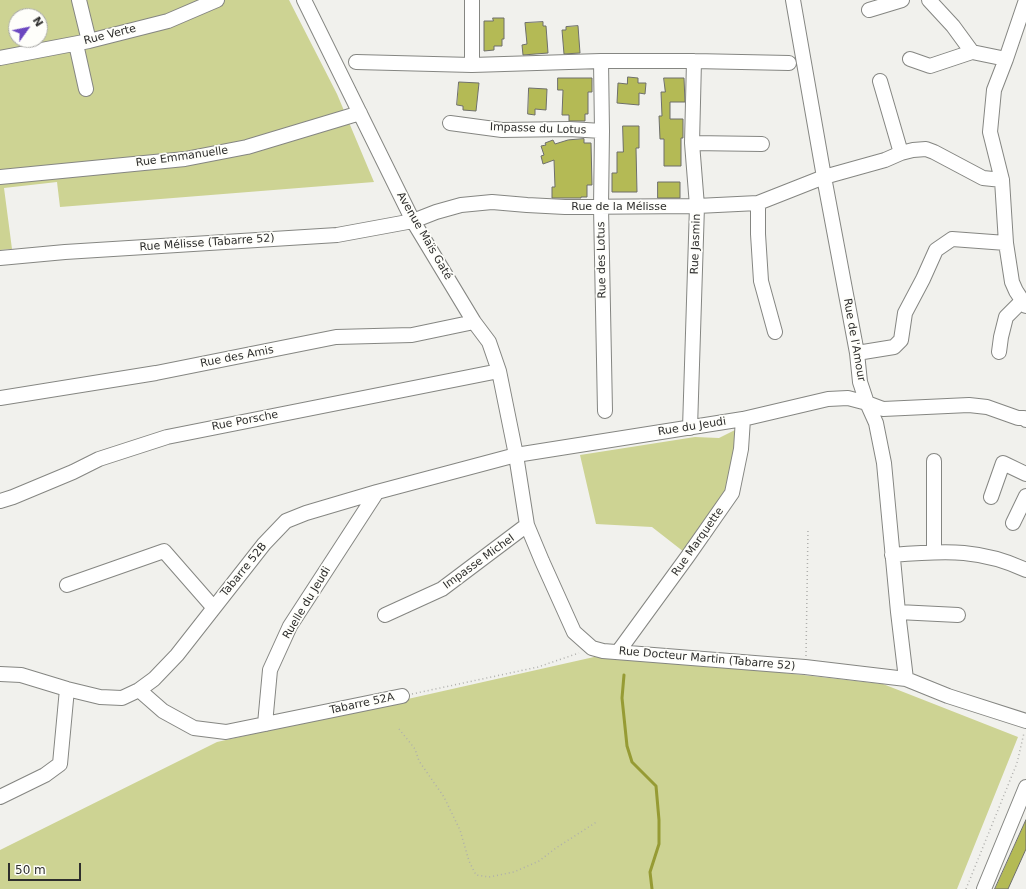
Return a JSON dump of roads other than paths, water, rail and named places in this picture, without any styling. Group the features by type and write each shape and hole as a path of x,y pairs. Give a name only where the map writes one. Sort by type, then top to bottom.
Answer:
{"street":[{"path":"79,0 86,89"},
{"name":"Rue Verte","path":"0,58 83,43 168,21 217,0"},
{"name":"Avenue Maïs Gaté","path":"304,0 413,221 474,322 489,342 499,371 516,455"},
{"path":"472,0 472,64"},
{"name":"Rue de l'Amour","path":"793,0 857,353 860,382 876,423 884,463 892,555 906,680"},
{"path":"869,10 902,0"},
{"path":"929,0 972,52"},
{"path":"999,352 1000,337 1006,317 1024,303 1016,292 1012,282 1006,242 1002,180 990,132 994,90 1026,0"},
{"path":"910,59 930,66 972,52 1006,59"},
{"path":"356,62 472,64 601,61 694,61 790,63"},
{"name":"Rue des Lotus","path":"601,61 601,207 605,411"},
{"name":"Rue Jasmin","path":"690,428 697,206 692,143 694,61"},
{"path":"880,81 901,153"},
{"name":"Rue Emmanuelle","path":"0,177 185,159 247,147 360,113"},
{"name":"Impasse du Lotus","path":"450,123 502,130 569,129 602,131"},
{"path":"692,143 762,144"},
{"name":"Rue de la Mélisse","path":"413,221 436,212 461,205 492,202 565,207 697,206 758,203 824,177 885,160 901,153 926,149 983,178 1002,180"},
{"path":"758,203 761,281 775,332"},
{"name":"Rue Mélisse (Tabarre 52)","path":"0,258 337,235 413,221"},
{"path":"857,353 894,346 900,340 905,313 923,280 936,250 952,239 1006,242"},
{"name":"Rue des Amis","path":"0,398 156,372 336,337 412,335 474,322"},
{"name":"Rue Porsche","path":"0,501 66,475 99,459 167,437 499,371"},
{"name":"Rue du Jeudi","path":"516,455 743,419 828,399 848,398 867,403 883,410 969,405 987,407 1018,418 1025,418"},
{"name":"Rue Marquette","path":"618,652 684,563 732,493 741,449 743,419"},
{"path":"516,455 527,525"},
{"name":"Tabarre 52B","path":"0,674 21,675 100,697 122,698 139,690 154,679 177,655 213,607 264,544 286,521 306,513 377,492 516,455"},
{"path":"934,461 934,552"},
{"path":"991,498 1003,463 1026,474"},
{"name":"Ruelle du Jeudi","path":"265,724 270,670 290,626 377,492"},
{"path":"1013,523 1026,496"},
{"name":"Rue Docteur Martin (Tabarre 52)","path":"527,525 574,632 592,648 603,651 805,667 906,680 1025,725"},
{"name":"Impasse Michel","path":"384,615 442,589 527,525"},
{"path":"67,585 164,551 213,607"},
{"path":"892,555 934,552 974,554 1013,564 1026,570"},
{"path":"898,612 958,616"},
{"path":"0,797 45,775 60,764 67,689"},
{"name":"Tabarre 52A","path":"139,690 163,711 194,728 226,732 402,696"},
{"path":"984,889 1026,787"}],"waterway":[{"path":"624,675 622,698 627,746 632,762 656,786 659,820 659,844 650,872 652,889"}]}
